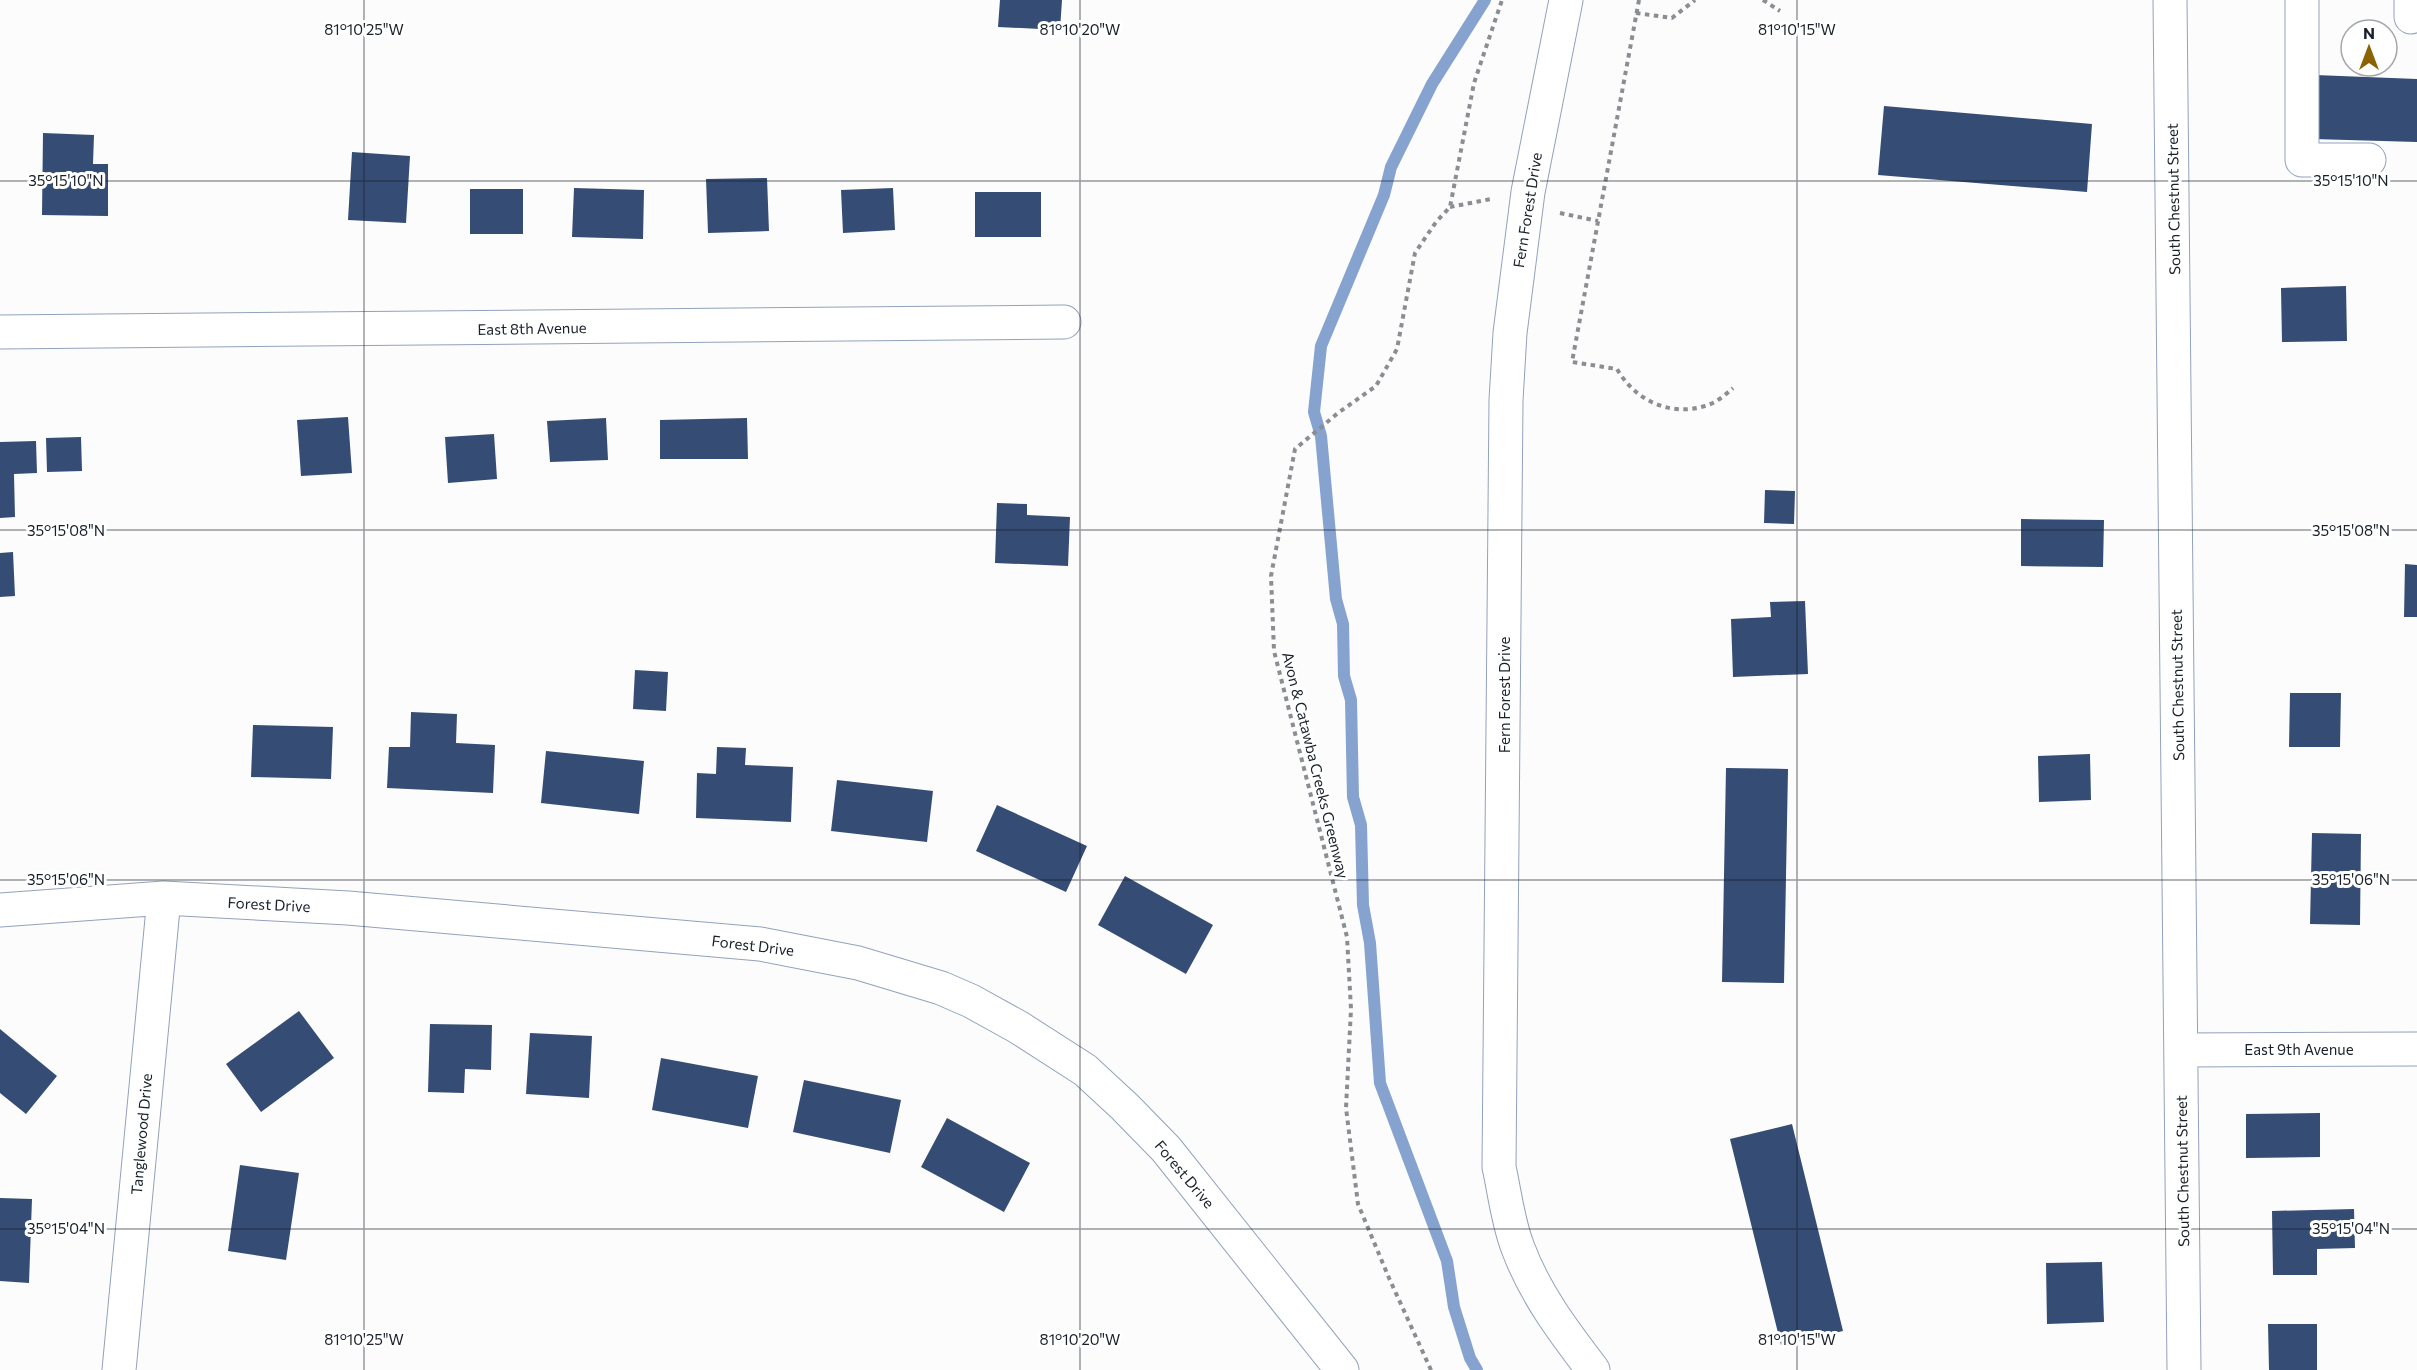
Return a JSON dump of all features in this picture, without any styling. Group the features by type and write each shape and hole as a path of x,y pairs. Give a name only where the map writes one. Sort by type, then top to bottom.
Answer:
{"street":[{"name":"Fern Forest Drive","path":"1566,0 1528,192 1510,333 1506,400 1500,1167 1510,1224 1535,1287 1553,1317 1593,1370"},
{"name":"South Chestnut Street","path":"2170,0 2184,1370"},
{"path":"2302,0 2302,160 2369,160"},
{"name":"East 8th Avenue","path":"0,332 1064,322"},
{"name":"Forest Drive","path":"0,910 164,898 360,909 760,944 858,963 941,988 971,1001 1085,1070 1125,1107 1166,1149 1342,1370"},
{"name":"Tanglewood Drive","path":"119,1370 164,898"},
{"name":"East 9th Avenue","path":"2181,1050 2417,1049"}],"path":[{"name":"Avon & Catawba Creeks Greenway","path":"1431,1370 1358,1204 1346,1108 1351,1008 1347,937 1274,651 1271,576 1295,449 1338,413 1376,386 1397,349 1415,253 1436,222 1450,207 1474,82 1502,0"},
{"path":"1639,0 1572,363 1617,369 1625,384 1637,394 1652,403 1670,408 1689,409 1707,406 1733,388"},
{"path":"1636,13 1672,18 1695,0"},
{"path":"1763,0 1780,11"}],"building":[{"path":"1000,0 1062,0 1060,30 998,27"},
{"path":"2315,75 2339,76 2339,78 2417,79 2417,142 2313,139"},
{"path":"1884,106 2092,124 2087,192 1878,175"},
{"path":"43,133 94,135 93,164 108,164 108,216 42,215"},
{"path":"352,152 410,156 406,223 348,220"},
{"path":"767,178 769,231 708,233 706,179"},
{"path":"574,188 644,190 643,239 572,237"},
{"path":"893,188 895,230 843,233 841,190"},
{"path":"470,189 523,189 523,234 470,234"},
{"path":"975,192 1041,192 1041,237 975,237"},
{"path":"2346,286 2347,341 2282,342 2281,288"},
{"path":"348,417 352,473 301,476 297,420"},
{"path":"606,418 608,460 550,462 547,421"},
{"path":"747,418 748,459 660,459 660,420"},
{"path":"494,434 497,479 448,483 445,437"},
{"path":"81,437 82,471 47,472 46,438"},
{"path":"36,441 37,473 14,474 15,517 0,518 0,442"},
{"path":"1765,490 1795,491 1794,524 1764,523"},
{"path":"997,503 1027,504 1027,515 1070,517 1068,566 995,563"},
{"path":"2021,519 2104,520 2103,567 2021,566"},
{"path":"13,552 15,596 0,597 0,553"},
{"path":"2405,564 2417,565 2417,617 2404,617"},
{"path":"1805,601 1808,674 1733,677 1731,619 1771,617 1770,602"},
{"path":"635,670 668,672 666,711 633,709"},
{"path":"2290,693 2341,693 2340,747 2289,747"},
{"path":"411,712 457,714 456,743 495,745 493,793 387,788 389,747 410,747"},
{"path":"253,725 333,727 331,779 251,777"},
{"path":"717,747 746,748 745,765 793,767 791,822 696,818 697,773 716,774"},
{"path":"546,751 644,761 639,814 541,803"},
{"path":"2090,754 2091,800 2039,802 2038,756"},
{"path":"1726,768 1788,769 1784,983 1722,982"},
{"path":"837,780 933,791 927,842 831,831"},
{"path":"997,805 1087,846 1066,892 976,851"},
{"path":"2312,833 2361,834 2360,925 2310,924"},
{"path":"1125,876 1213,925 1186,974 1098,925"},
{"path":"299,1011 334,1058 261,1112 226,1064"},
{"path":"430,1024 492,1025 491,1070 465,1069 464,1093 428,1092"},
{"path":"0,1029 57,1076 26,1114 0,1093"},
{"path":"530,1033 592,1036 589,1098 526,1094"},
{"path":"661,1058 758,1076 748,1128 652,1110"},
{"path":"804,1080 901,1100 890,1153 793,1132"},
{"path":"2320,1113 2320,1157 2246,1158 2246,1114"},
{"path":"947,1118 1030,1163 1004,1212 921,1167"},
{"path":"1792,1124 1843,1331 1781,1345 1730,1139"},
{"path":"240,1165 299,1173 286,1260 228,1251"},
{"path":"0,1198 32,1199 29,1283 0,1281"},
{"path":"2354,1209 2355,1248 2317,1249 2317,1275 2273,1275 2272,1211"},
{"path":"2102,1262 2104,1322 2047,1324 2046,1263"},
{"path":"2268,1324 2317,1324 2317,1370 2269,1370"}],"waterway":[{"path":"1477,1370 1470,1358 1454,1307 1447,1261 1380,1083 1370,943 1363,905 1361,825 1353,797 1351,700 1344,676 1343,624 1336,599 1321,436 1314,412 1321,346 1384,195 1391,167 1432,84 1485,0"}]}
